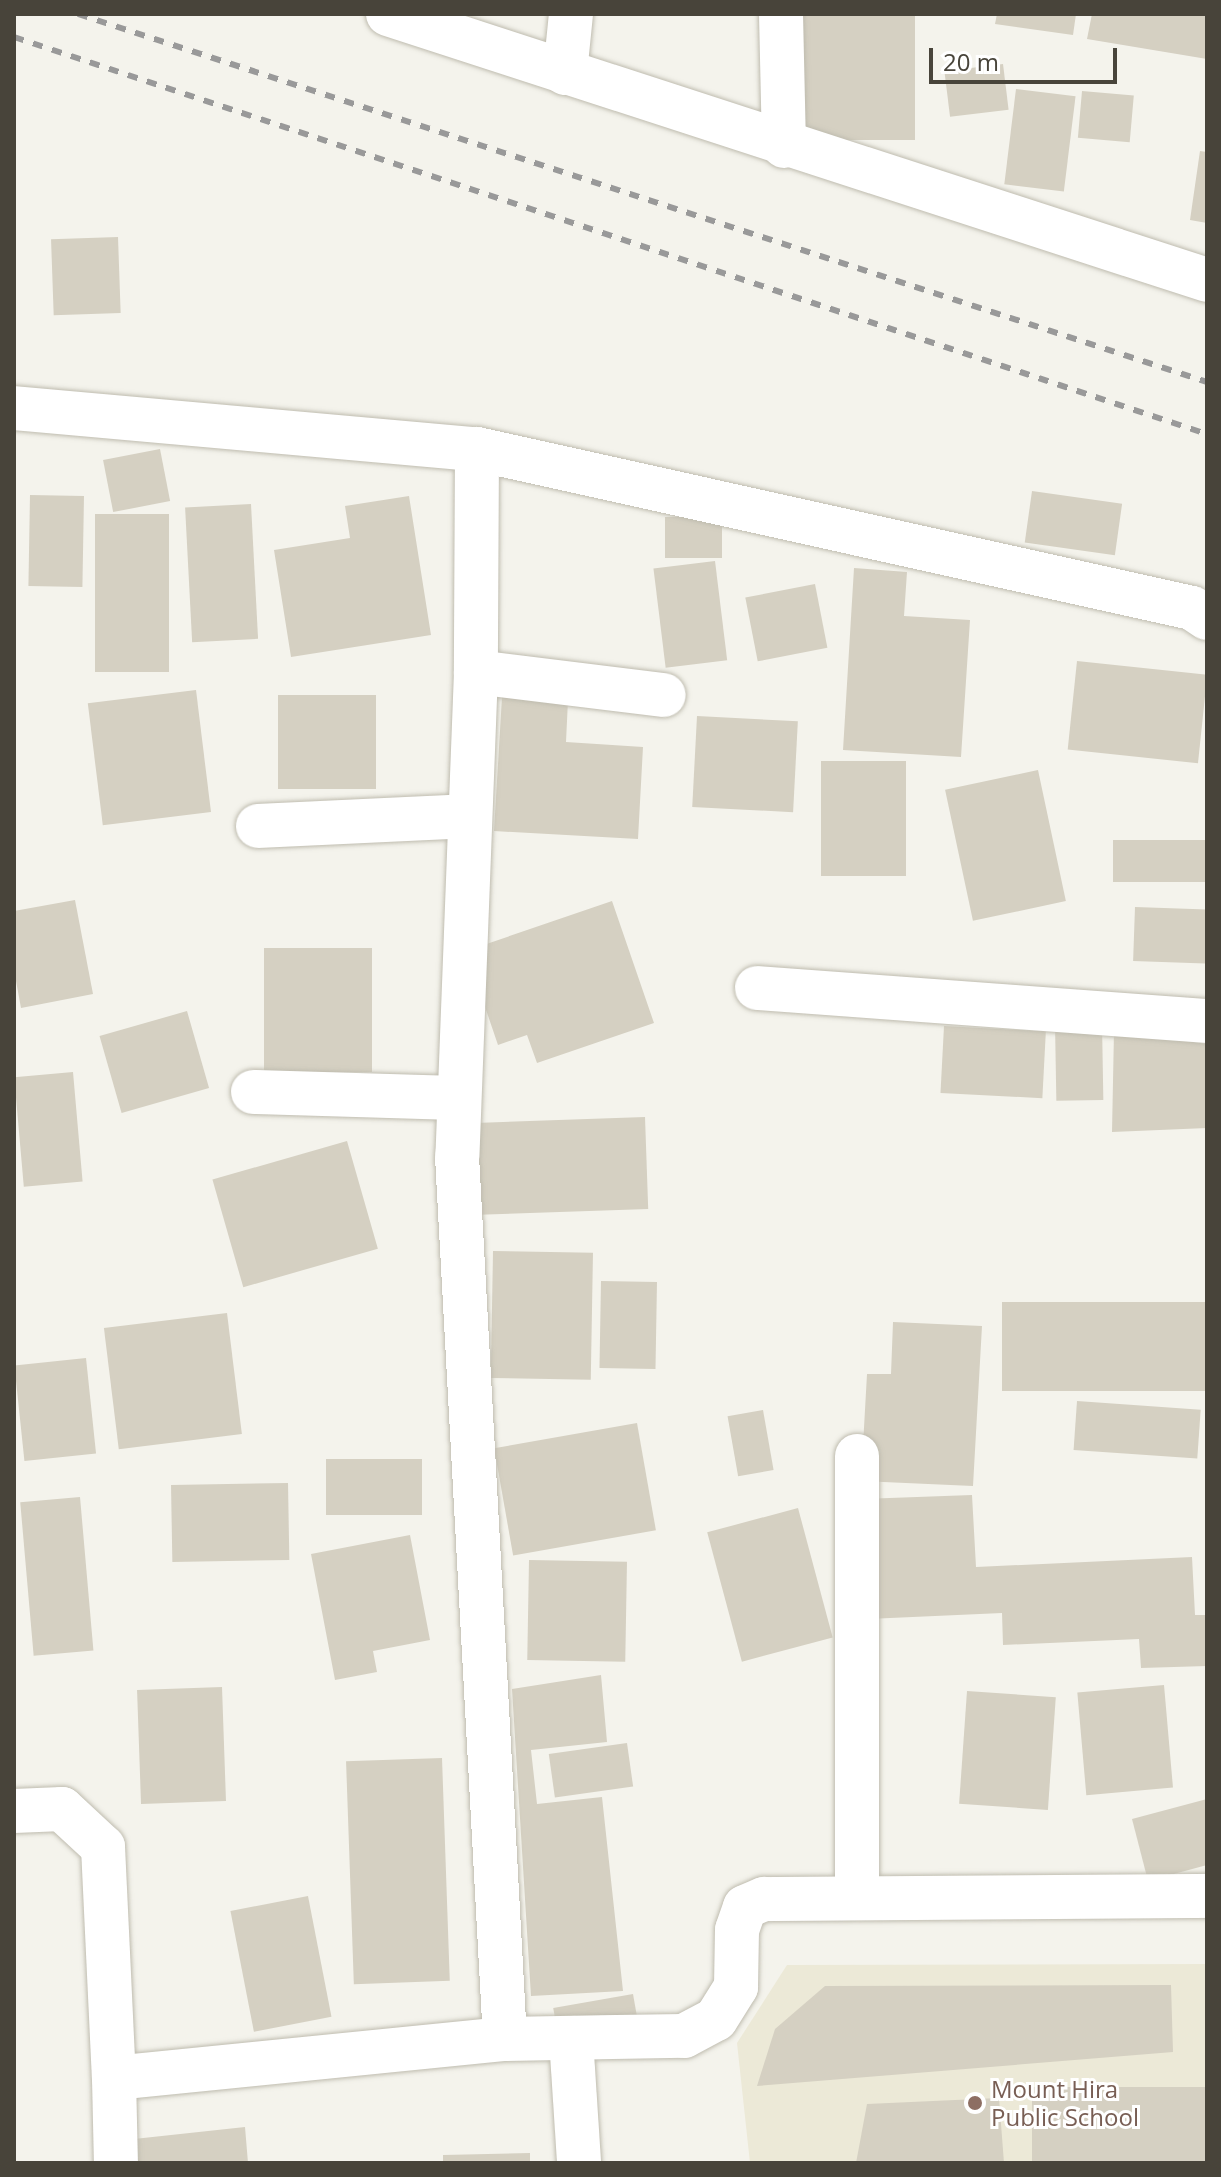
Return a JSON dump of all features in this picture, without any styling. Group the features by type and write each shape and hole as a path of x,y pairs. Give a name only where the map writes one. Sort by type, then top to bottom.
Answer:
{"street":[{"path":"388,14 784,146 1207,280"},
{"path":"565,73 571,14"},
{"path":"781,14 784,146"},
{"path":"14,408 477,449 1192,608 1207,618"},
{"path":"477,449 476,672 457,1156 505,2039"},
{"path":"476,672 664,695"},
{"path":"258,826 470,816"},
{"path":"757,988 1207,1021"},
{"path":"253,1092 459,1098"},
{"path":"857,1456 857,1898"},
{"path":"14,1811 62,1809 103,1847 116,2163"},
{"path":"114,2078 505,2039 684,2036 716,2019 736,1987 737,1930 745,1907 764,1899 1207,1896"},
{"path":"571,2038 579,2163"}],"shaded area":[{"name":"Mount Hira Public School","path":"1207,1964 1207,2163 750,2163 737,2043 787,1965"}],"building":[{"path":"794,14 915,14 915,140 794,140"},
{"path":"997,14 1076,14 1073,35 995,24"},
{"path":"1092,14 1207,14 1207,59 1087,39"},
{"path":"1003,64 1009,110 950,117 944,71"},
{"path":"1016,89 1076,96 1064,192 1004,184"},
{"path":"1082,91 1134,96 1130,142 1078,138"},
{"path":"1200,151 1207,152 1207,223 1190,220"},
{"path":"118,237 121,313 54,315 51,239"},
{"path":"160,449 170,501 113,512 103,460"},
{"path":"1032,491 1122,504 1115,555 1025,542"},
{"path":"30,495 84,496 82,587 28,586"},
{"path":"409,496 431,635 291,657 274,550 350,538 345,506"},
{"path":"251,504 258,639 192,642 185,507"},
{"path":"95,514 169,514 169,672 95,672"},
{"path":"665,517 722,517 722,558 665,558"},
{"path":"715,561 727,660 666,668 653,569"},
{"path":"854,568 907,572 904,616 970,620 961,757 843,750"},
{"path":"815,584 827,648 758,661 745,598"},
{"path":"1077,661 1207,675 1198,763 1068,750"},
{"path":"196,690 211,812 103,825 88,703"},
{"path":"278,695 376,695 376,789 278,789"},
{"path":"502,697 568,700 566,742 643,747 638,839 494,831"},
{"path":"697,716 798,721 793,812 692,807"},
{"path":"821,761 906,761 906,876 821,876"},
{"path":"1038,770 1066,901 973,921 945,790"},
{"path":"1113,840 1207,840 1207,882 1113,882"},
{"path":"75,900 93,994 21,1008 14,970 14,911"},
{"path":"612,901 654,1023 537,1063 527,1035 498,1045 466,951"},
{"path":"1135,907 1207,910 1205,963 1133,961"},
{"path":"264,948 372,948 372,1072 264,1072"},
{"path":"187,1011 209,1088 122,1113 100,1036"},
{"path":"1102,1023 1103,1100 1056,1101 1055,1024"},
{"path":"944,1026 1046,1031 1042,1098 940,1093"},
{"path":"1114,1031 1207,1044 1207,1128 1112,1132"},
{"path":"73,1072 83,1182 24,1187 14,1077"},
{"path":"645,1117 648,1209 471,1215 468,1123"},
{"path":"347,1141 378,1249 243,1287 212,1180"},
{"path":"493,1251 593,1253 591,1380 491,1378"},
{"path":"601,1281 657,1282 655,1369 599,1368"},
{"path":"1002,1302 1207,1302 1207,1391 1002,1391"},
{"path":"227,1313 242,1434 119,1449 104,1328"},
{"path":"893,1322 982,1326 973,1486 861,1481 867,1374 891,1374"},
{"path":"86,1358 96,1453 24,1461 14,1366"},
{"path":"1077,1401 1201,1410 1197,1459 1074,1450"},
{"path":"763,1410 774,1470 738,1476 728,1416"},
{"path":"637,1423 656,1530 513,1556 494,1448"},
{"path":"326,1459 422,1459 422,1515 326,1515"},
{"path":"288,1483 289,1560 172,1562 171,1485"},
{"path":"972,1495 976,1567 1192,1557 1195,1615 1207,1615 1207,1666 1141,1668 1139,1639 1003,1645 1002,1613 868,1619 862,1499"},
{"path":"80,1497 93,1650 34,1656 20,1502"},
{"path":"798,1508 833,1637 742,1662 707,1532"},
{"path":"410,1535 430,1640 373,1651 377,1672 335,1680 311,1554"},
{"path":"529,1560 627,1562 625,1662 527,1660"},
{"path":"601,1675 607,1742 531,1750 537,1804 602,1797 623,1991 531,1996 512,1689"},
{"path":"1164,1685 1173,1788 1086,1795 1077,1693"},
{"path":"222,1687 226,1801 141,1804 137,1690"},
{"path":"967,1691 1056,1697 1048,1810 959,1804"},
{"path":"627,1743 633,1787 555,1798 549,1754"},
{"path":"442,1758 450,1981 354,1984 346,1761"},
{"path":"1207,1799 1207,1865 1148,1881 1132,1819"},
{"path":"308,1896 331,2017 254,2032 230,1911"},
{"name":"Mount Hira Public School","path":"1171,1985 1173,2052 757,2086 775,2029 825,1986"},
{"path":"633,1994 640,2034 560,2048 553,2008"},
{"name":"Mount Hira Public School","path":"1032,2087 1207,2087 1207,2163 1032,2163"},
{"name":"Mount Hira Public School","path":"999,2098 1004,2163 856,2163 867,2104"},
{"path":"245,2127 248,2163 136,2163 134,2139"},
{"path":"530,2153 530,2163 443,2163 443,2155"}],"railway":[{"path":"78,14 1207,382"},
{"path":"14,37 1207,434"}],"place":[{"name":"Mount Hira Public School","path":"975,2103"}]}
